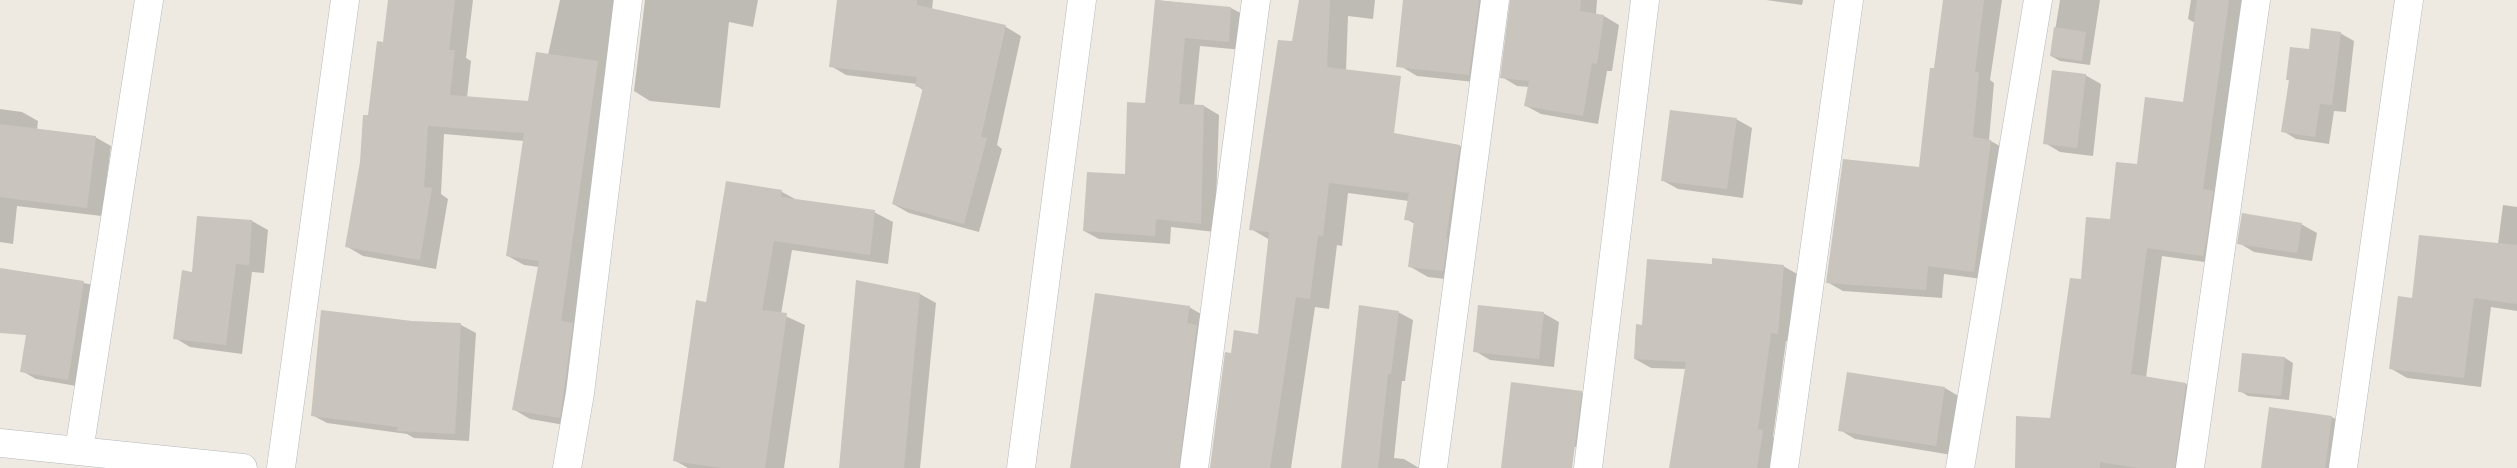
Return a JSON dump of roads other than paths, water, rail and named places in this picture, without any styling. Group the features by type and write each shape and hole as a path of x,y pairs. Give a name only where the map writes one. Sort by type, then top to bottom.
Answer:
{"street":[{"path":"79,451 149,0"},
{"path":"281,468 345,0"},
{"path":"568,468 580,393 628,0"},
{"path":"1021,468 1082,0"},
{"path":"1194,468 1256,0"},
{"path":"1433,468 1496,0"},
{"path":"1588,468 1645,0"},
{"path":"1784,468 1849,0"},
{"path":"1960,468 2038,0"},
{"path":"2190,468 2256,0"},
{"path":"2343,468 2409,0"},
{"path":"0,443 243,468"}]}
